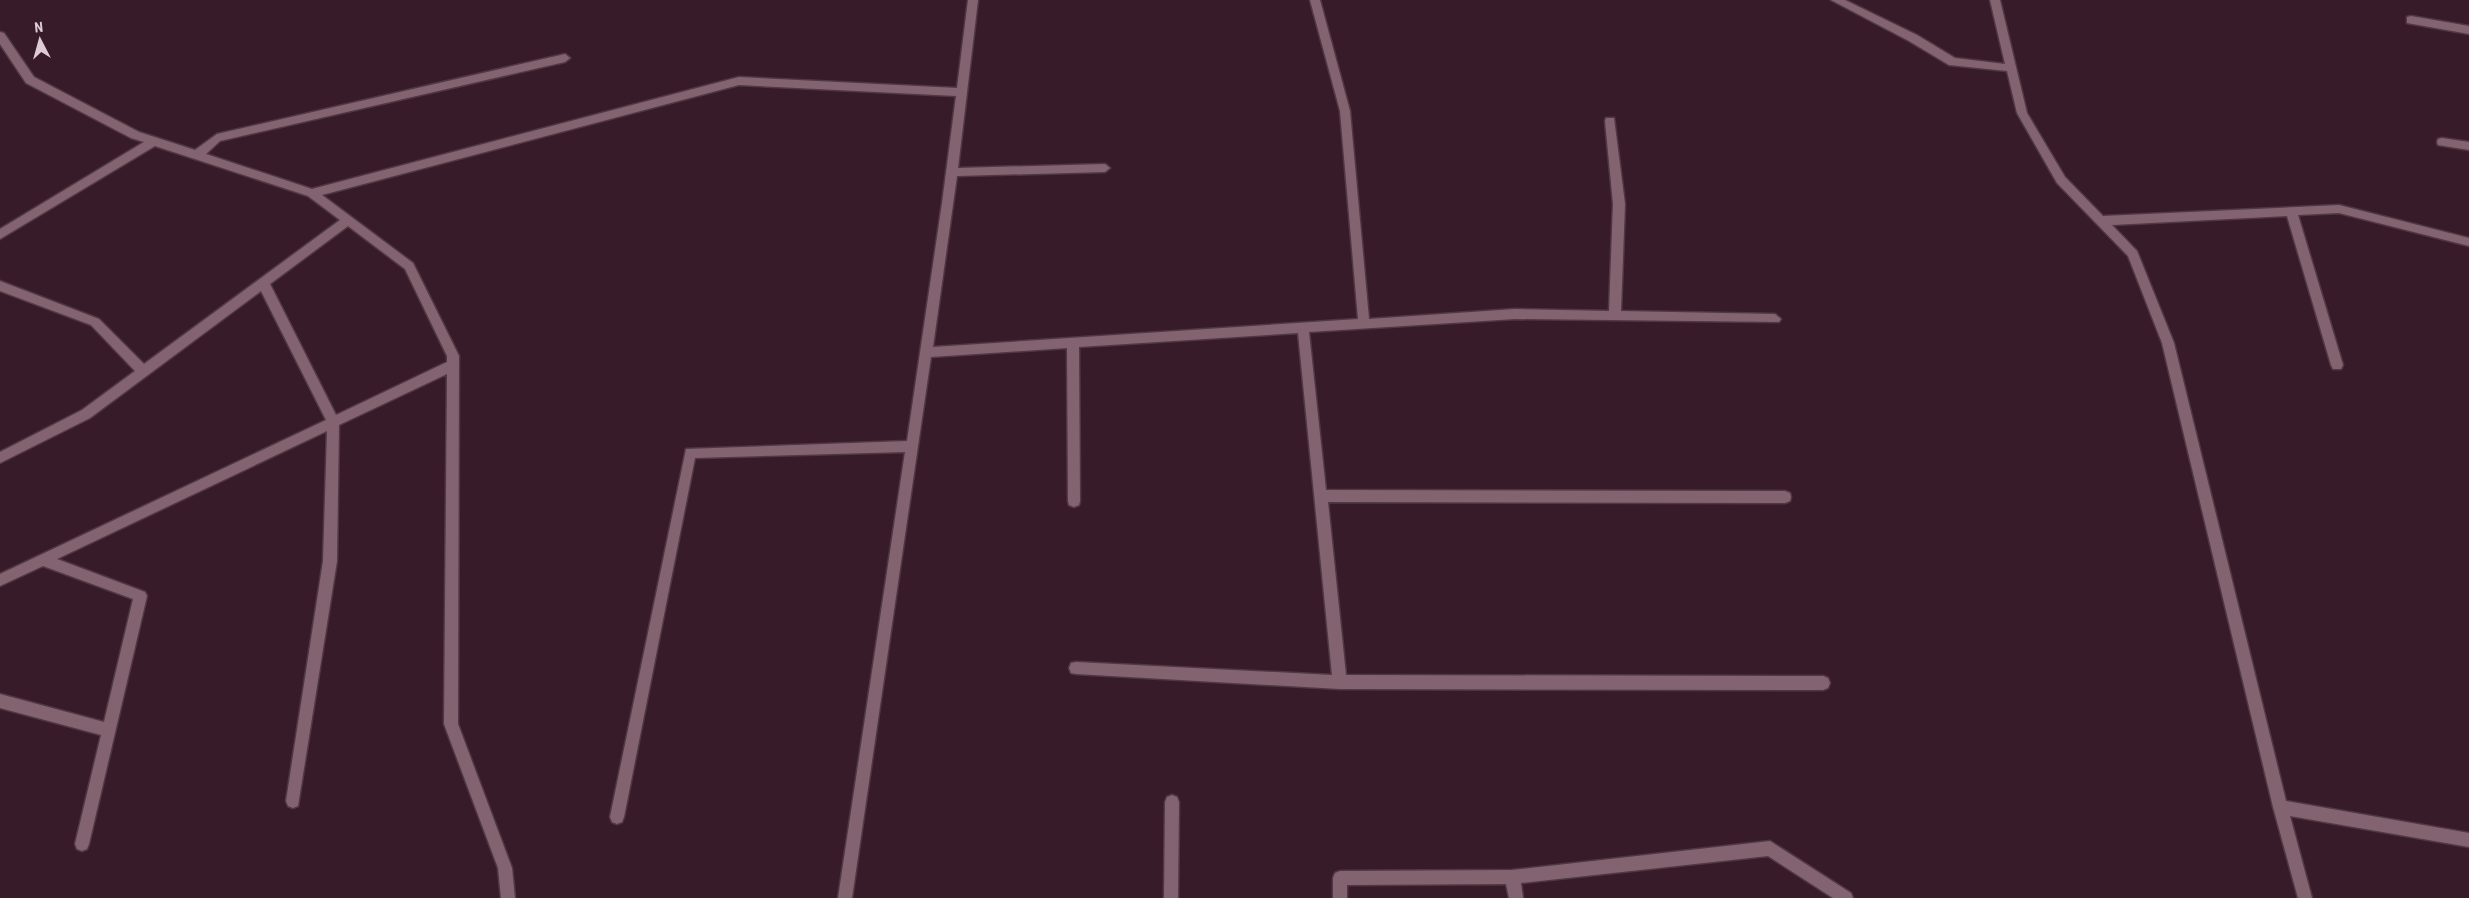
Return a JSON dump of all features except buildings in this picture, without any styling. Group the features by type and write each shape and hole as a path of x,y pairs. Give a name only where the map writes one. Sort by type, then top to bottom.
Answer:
{"street":[{"path":"845,898 952,172 973,0"},
{"path":"1315,0 1345,111 1364,324"},
{"path":"1836,0 1913,38 1952,62 2012,68"},
{"path":"1996,0 2022,113 2061,180 2133,254 2168,342 2280,806 2305,898"},
{"path":"2411,20 2469,30"},
{"path":"0,36 30,80 135,135 312,193 410,266 453,356 454,365 451,724 505,868 508,898"},
{"path":"197,155 217,138 565,58"},
{"path":"312,193 739,81 961,92"},
{"path":"1610,121 1619,204 1615,316"},
{"path":"0,235 154,141"},
{"path":"2442,142 2469,146"},
{"path":"952,172 1105,168"},
{"path":"2102,221 2339,209 2469,242"},
{"path":"2291,211 2337,365"},
{"path":"0,458 86,414 348,220"},
{"path":"263,283 333,422 330,561 293,801"},
{"path":"0,286 95,322 143,371"},
{"path":"926,352 1515,314 1775,319"},
{"path":"1302,328 1340,682"},
{"path":"1073,343 1074,501"},
{"path":"0,580 454,365"},
{"path":"617,817 690,453 912,446"},
{"path":"1320,496 1785,497"},
{"path":"43,560 140,596 82,844"},
{"path":"1076,668 1340,682 1823,682"},
{"path":"0,702 109,730"},
{"path":"1171,898 1172,802"},
{"path":"2280,806 2469,840"},
{"path":"1340,898 1340,878 1512,877 1770,848 1846,898"},
{"path":"1512,877 1516,898"}]}
